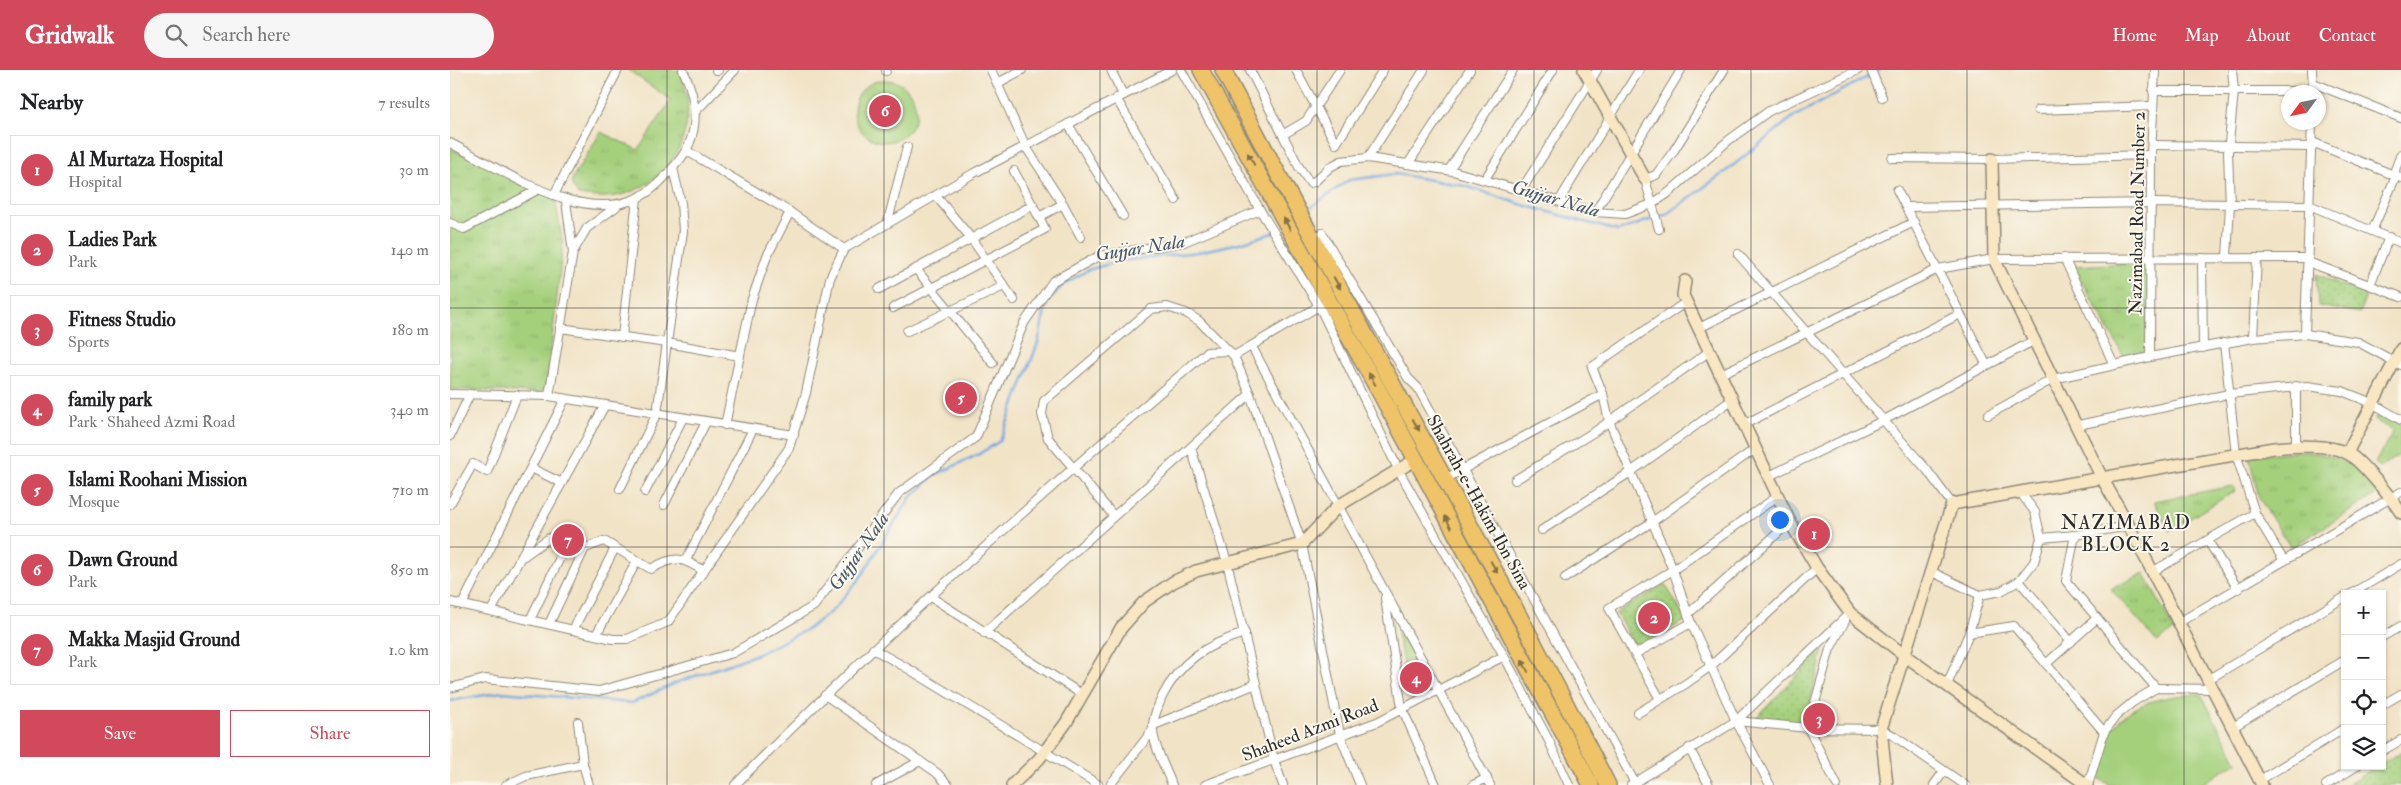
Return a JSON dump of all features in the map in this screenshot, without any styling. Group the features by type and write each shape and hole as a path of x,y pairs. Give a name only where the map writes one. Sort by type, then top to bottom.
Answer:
{"highway":[{"name":"Shahrah-e-Hakim Ibn Sina","path":"1201,70 1275,202 1591,785"},
{"name":"Shahrah-e-Hakim Ibn Sina","path":"1223,70 1290,199 1318,236 1554,679 1608,785"},
{"path":"1554,679 1630,784"},
{"path":"1535,684 1579,785"}],"street":[{"path":"554,195 618,70"},
{"path":"450,143 566,201 591,206 608,206 622,203 638,198 652,189 687,151 696,111 691,86 684,70"},
{"path":"696,111 735,70"},
{"path":"991,70 1026,146 1081,236"},
{"path":"998,83 1022,70"},
{"path":"1111,70 1119,96 1176,200"},
{"path":"450,602 596,635 627,639 668,622 789,448 806,393 830,278 844,249 888,221 936,196 974,173 1172,70"},
{"path":"1181,70 1260,210 1319,306 1400,470 1504,656 1549,741 1569,785"},
{"path":"1250,70 1299,167 1310,183 1314,182 1330,167 1342,161 1368,158 1450,170 1522,189 1595,212 1625,214 1652,207 1729,140 1769,111 1858,70"},
{"path":"1296,70 1336,144 1383,70"},
{"path":"1284,134 1306,121 1340,70"},
{"path":"1368,158 1424,70"},
{"path":"1408,164 1470,70"},
{"path":"1450,170 1513,70"},
{"path":"1485,179 1553,70"},
{"path":"1584,70 1645,179 1652,207 1660,228"},
{"path":"1522,189 1597,70"},
{"path":"1559,202 1639,70"},
{"path":"1595,212 1681,70"},
{"path":"1645,179 1656,176 1724,70"},
{"path":"1871,70 1882,97"},
{"name":"Nazimabad Road Number 2","path":"2150,357 2152,257 2151,155 2155,70"},
{"path":"2227,257 2230,204 2228,175 2234,91 2232,70"},
{"path":"2312,70 2313,85"},
{"path":"2153,91 2281,90"},
{"path":"2326,93 2401,118"},
{"path":"2038,110 2153,106"},
{"path":"1068,124 1123,216"},
{"path":"2305,334 2312,130"},
{"path":"2152,145 2230,147 2312,144 2398,177"},
{"path":"888,221 907,147"},
{"path":"687,151 790,212 844,249"},
{"path":"2372,231 2398,177 2395,170 2401,154"},
{"path":"1892,158 1992,159 2151,155"},
{"path":"1992,159 1994,259 2053,379 2078,425 2102,478 2129,526 2261,782 2341,731"},
{"path":"620,489 657,413 684,231 681,203 673,168"},
{"path":"893,308 1045,229 1014,171"},
{"path":"450,223 464,229 539,188"},
{"path":"1897,190 1987,366"},
{"path":"936,196 971,238 1014,300"},
{"path":"622,337 638,198"},
{"path":"549,396 573,252 566,201"},
{"path":"573,252 587,228 597,219 622,203"},
{"path":"1906,207 2152,203 2309,205 2401,243"},
{"path":"1039,217 1063,204"},
{"path":"878,289 1033,205"},
{"path":"450,688 485,679 598,691 733,652 814,606 899,492 976,437 1024,323 1052,281 1099,256 1184,242 1260,210"},
{"path":"724,425 752,298 767,256 790,212"},
{"path":"1699,328 1914,222"},
{"path":"1318,236 1408,378 1418,388 1464,470 1630,784 1736,721 1850,613"},
{"path":"2370,285 2389,238"},
{"path":"1738,254 1844,373 1927,470 1952,504"},
{"path":"1721,374 1938,269 1994,259 2227,257 2308,260 2401,297"},
{"path":"2064,258 2114,366"},
{"path":"2202,258 2204,348"},
{"path":"2253,338 2257,258"},
{"path":"916,268 993,363"},
{"path":"1685,281 1683,296 1790,522 1817,568 1850,613 1904,655 2088,785 2104,732 2116,716 2156,688 2211,684 2341,600"},
{"path":"907,331 1004,286"},
{"path":"1686,302 1592,367 1603,394 1609,421 1673,570 1691,623 1712,665 1736,721 1770,785"},
{"path":"735,785 873,649 1073,468 1207,352 1231,353 1252,347 1319,306"},
{"path":"1112,515 1048,438 1042,414 1044,401 1151,309 1167,307 1186,313 1199,321 1231,353 1250,394 1302,544 1340,735 1360,785"},
{"path":"1745,424 1960,314"},
{"path":"560,328 667,343 740,356"},
{"path":"1988,415 2053,379 2150,357 2253,338 2305,334 2358,342 2398,364"},
{"path":"1769,476 1884,420 2034,341"},
{"path":"2224,343 2236,454 2255,513 2284,561"},
{"path":"1252,347 1488,782 1474,785"},
{"path":"2347,453 2372,403 2398,364 2401,349"},
{"path":"1515,480 1609,421 1710,351"},
{"path":"2078,425 2229,394 2296,386 2342,392 2372,403 2401,420"},
{"path":"2296,386 2296,446"},
{"path":"450,394 549,396 794,435"},
{"path":"450,436 470,394"},
{"path":"984,633 1112,515 1191,448 1250,394"},
{"path":"1446,479 1603,394"},
{"path":"450,504 473,464 487,472 517,395"},
{"path":"462,605 565,399"},
{"path":"1542,530 1632,471 1733,399"},
{"path":"491,611 605,405"},
{"path":"645,492 683,418"},
{"path":"664,505 706,422"},
{"path":"686,560 753,429"},
{"path":"1952,504 2236,454 2296,446 2313,446 2347,453 2396,495 2401,513"},
{"path":"1191,448 1227,562 1274,760 1283,785"},
{"path":"1565,578 1652,522 1755,449"},
{"path":"1012,785 1043,753 1066,723 1121,628 1144,602 1173,582 1196,571 1302,544 1338,506 1415,460"},
{"path":"531,468 562,483"},
{"path":"1930,571 1980,595 2001,591 2018,581 2034,562 2041,538 2035,512 2020,492"},
{"path":"2178,623 2396,495"},
{"path":"1660,699 1609,608 1673,570 1778,496"},
{"path":"1886,785 1881,730 1952,504"},
{"path":"2152,572 2255,513"},
{"path":"1688,614 1790,522"},
{"path":"2041,538 2075,535 2129,526"},
{"path":"2075,535 2066,581 2096,619 2156,688"},
{"path":"520,559 549,538 566,545 585,548 604,541 651,569 674,558 686,560 704,571"},
{"path":"2208,541 2238,589"},
{"path":"530,620 566,545"},
{"path":"549,624 585,548"},
{"path":"573,630 616,548"},
{"path":"596,635 637,561"},
{"path":"2358,590 2401,564"},
{"path":"1638,713 1687,684 1712,665 1817,568"},
{"path":"2018,581 2071,642"},
{"path":"1384,591 1402,708 1436,785"},
{"path":"1947,684 1969,633 1980,595"},
{"path":"931,598 1083,695"},
{"path":"1837,785 1808,728 1830,649 1850,613"},
{"path":"2046,664 2096,619"},
{"path":"1635,654 1691,623"},
{"path":"1969,633 2014,626 2104,732"},
{"path":"2385,635 2401,626"},
{"path":"1110,785 1153,728 1156,711 1169,683 1186,662 1205,648 1245,633"},
{"path":"873,649 1098,785"},
{"name":"Shaheed Azmi Road","path":"1205,785 1377,722 1438,688 1504,656"},
{"path":"2233,727 2341,662"},
{"path":"1153,728 1256,684"},
{"path":"2386,703 2401,694"},
{"path":"825,695 920,760 937,773 948,785"},
{"path":"1736,721 1808,728 1881,730 1965,785"},
{"path":"578,722 583,764 589,785"},
{"path":"1153,728 1172,785"},
{"path":"2386,749 2401,740"},
{"path":"1689,748 1709,785"},
{"path":"876,785 920,760"},
{"path":"506,785 526,776 583,764"},
{"path":"2326,785 2350,770"},
{"path":"1934,785 1944,771"}],"green space":[{"path":"628,70 679,70 688,108 686,127 680,145 671,161 659,175 643,186 613,197 578,195 572,185 572,179 601,132 638,150 671,100"},
{"path":"885,80 897,82 907,89 914,99 916,111 914,123 907,133 897,140 885,142 873,140 863,133 856,123 854,111 856,99 863,89 873,82"},
{"path":"450,148 555,199 563,244 547,382 544,389 538,393 450,389"},
{"path":"2150,262 2146,352 2124,357 2073,266"},
{"path":"2316,274 2366,295 2360,313 2318,306"},
{"path":"2380,411 2401,424 2401,454 2380,467 2375,463 2393,431 2375,420"},
{"path":"2299,451 2326,455 2345,462 2361,473 2380,492 2291,548 2259,498 2249,456"},
{"path":"2233,486 2235,491 2169,531 2154,501"},
{"path":"2144,573 2174,630 2157,642 2111,589"},
{"path":"1665,584 1686,620 1637,649 1616,613"},
{"path":"1400,632 1429,687 1410,698 1397,633"},
{"path":"1824,647 1805,723 1754,720"},
{"path":"2201,694 2237,762 2200,785 2110,785 2100,779 2102,756 2107,738 2116,724 2129,712 2144,704 2161,699"},
{"path":"2401,752 2401,785 2347,785 2371,770 2386,770 2386,761"}],"waterway":[{"name":"Gujjar Nala","path":"1304,212 1349,180 1396,174 1465,186 1523,205 1618,231 1667,214 1725,172 1793,117 1880,70"},
{"name":"Gujjar Nala","path":"450,701 502,692 632,703 678,682 758,654 808,629 833,610 860,578 910,498 935,475 979,454 1000,441 1038,343 1047,302 1063,285 1088,270 1120,261 1198,252 1240,243 1282,229"}],"place":[{"name":"Dawn Ground","path":"885,111"},
{"name":"Islami Roohani Mission","path":"961,398"},
{"name":"Al Murtaza Hospital","path":"1814,534"},
{"name":"Makka Masjid Ground","path":"568,540"},
{"name":"Ladies Park","path":"1654,618"},
{"name":"family park","path":"1416,678"},
{"name":"Fitness Studio","path":"1819,719"}],"district":[{"name":"NAZIMABAD BLOCK 2","path":"2126,533"}]}
